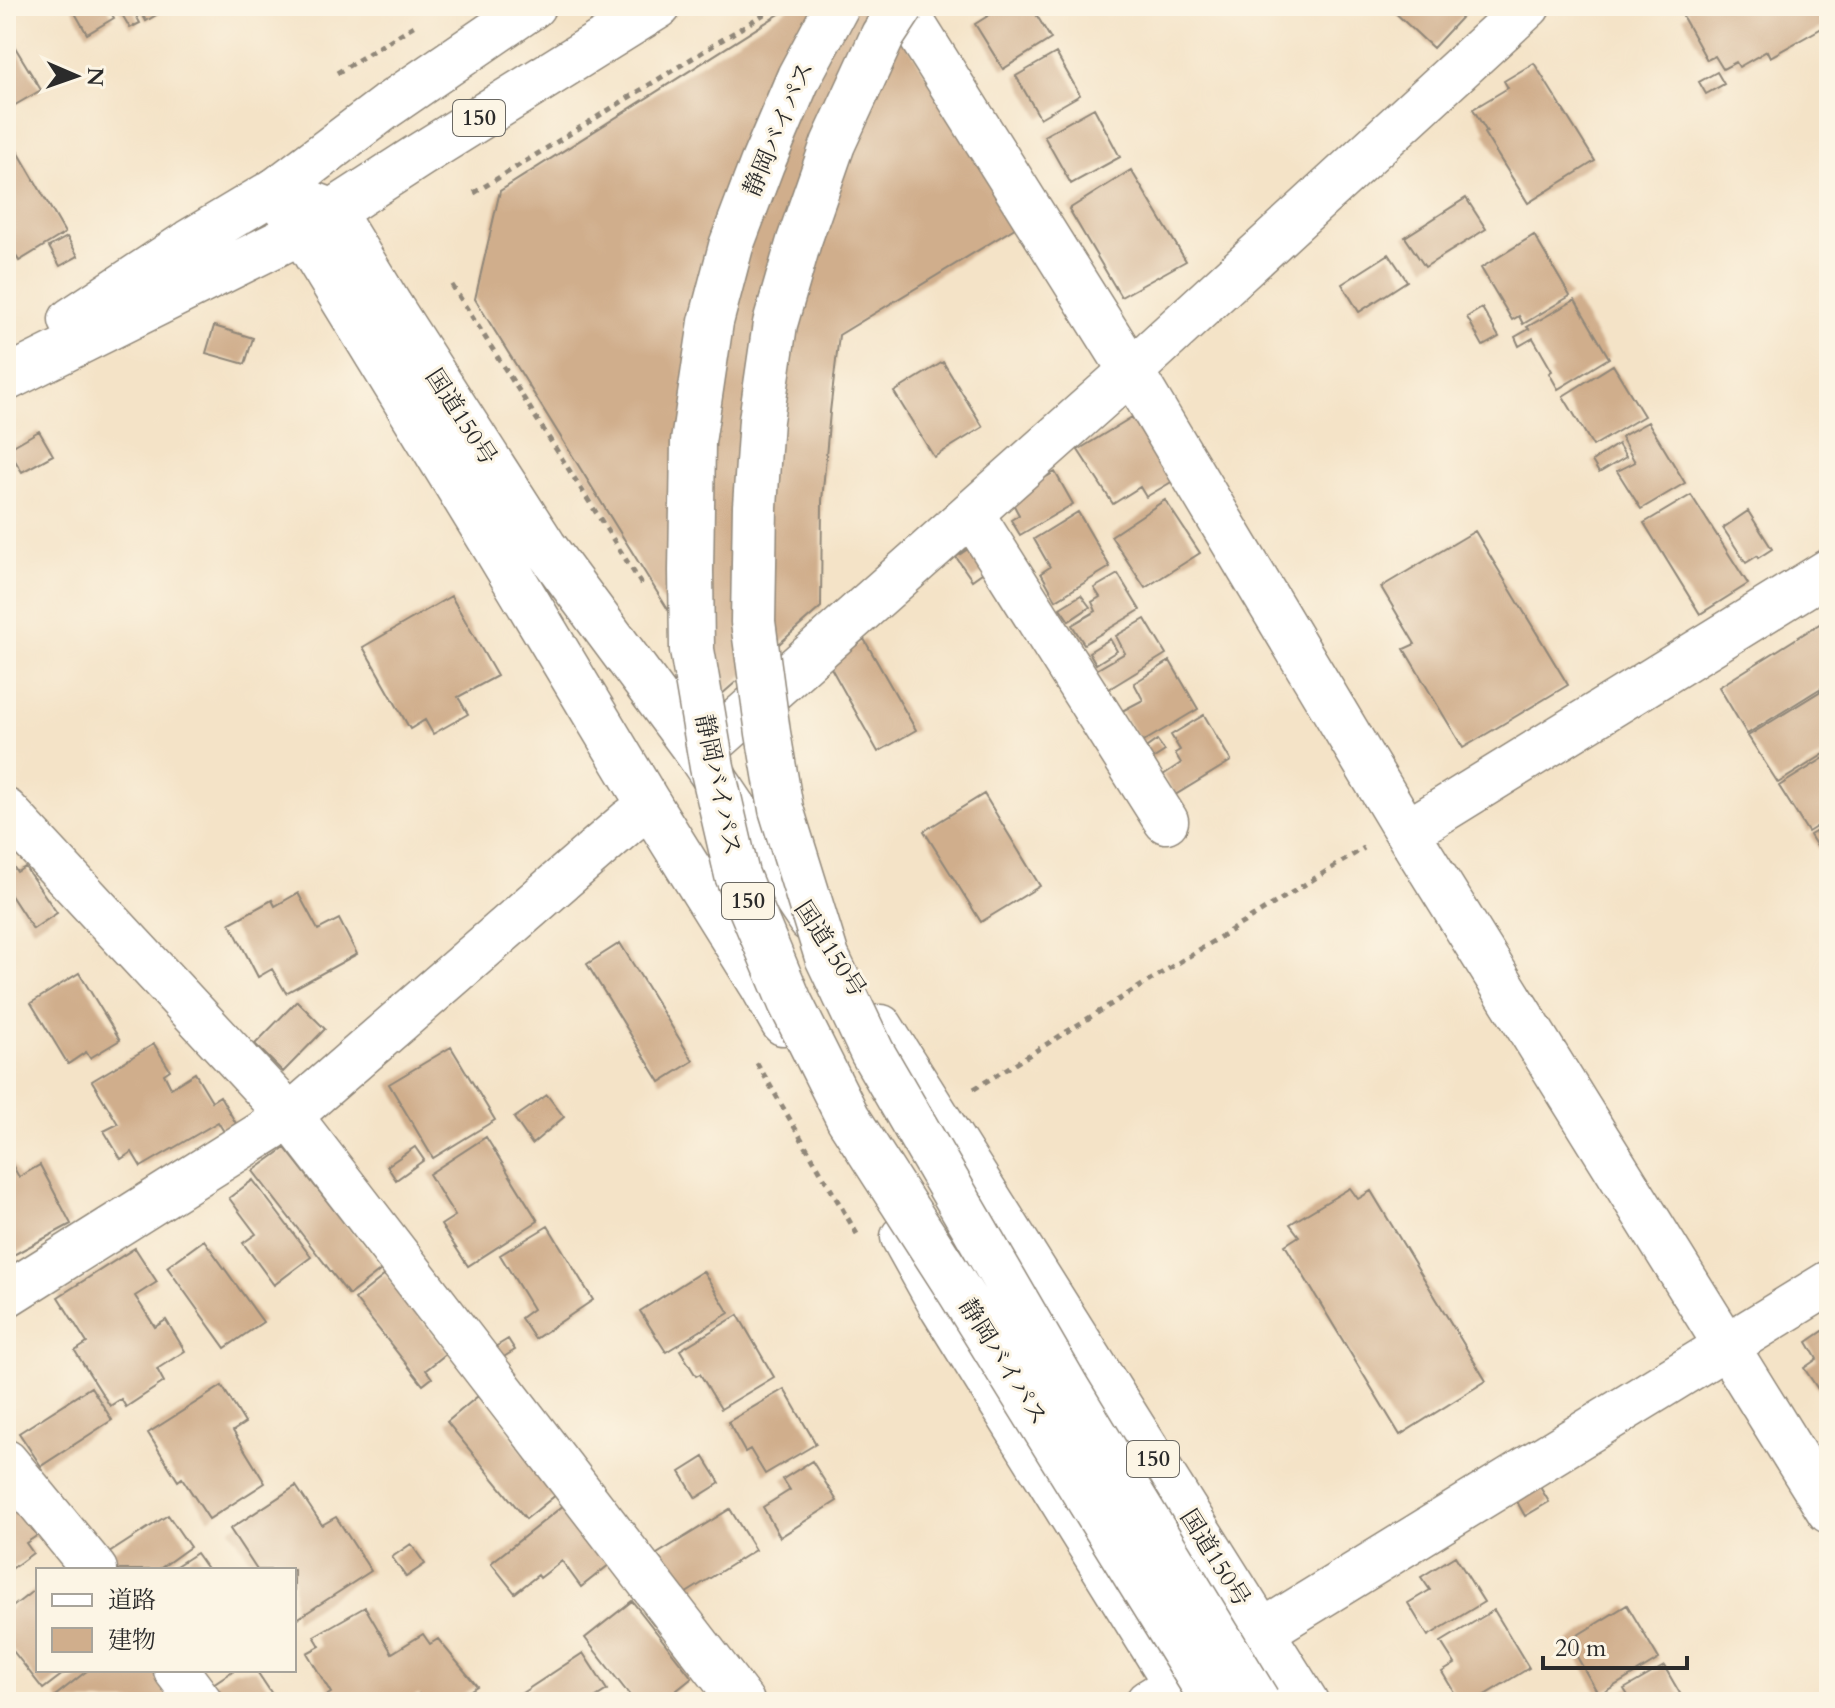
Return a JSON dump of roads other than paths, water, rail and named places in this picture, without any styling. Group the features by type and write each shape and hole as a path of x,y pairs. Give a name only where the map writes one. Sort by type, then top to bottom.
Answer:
{"main road":[{"name":"150","path":"276,190 387,106 533,6"},
{"name":"150","path":"317,221 659,6"},
{"name":"静岡バイパス","path":"837,6 799,77 762,164 731,246 711,322 693,442 691,586 692,650 712,767 737,875 790,1002 848,1118 960,1292 1182,1698"},
{"path":"902,6 1131,371 1404,828 1829,1511"},
{"name":"静岡バイパス","path":"902,6 883,35 833,144 799,241 775,324 763,406 755,506 753,622 781,809 827,957 872,1052 1067,1388 1258,1702"},
{"path":"699,755 1131,371 1528,6"},
{"path":"6,364 189,242 276,190 317,221 6,379"},
{"name":"国道150号","path":"317,221 390,306 544,546 699,755 864,1000 1306,1702"},
{"name":"国道150号","path":"317,221 497,551 761,984 943,1309 1182,1698"},
{"path":"971,513 1166,821"},
{"path":"1404,828 1829,571"},
{"path":"6,1295 290,1116 650,806"},
{"path":"6,811 290,1116 742,1702"},
{"path":"1182,1698 1261,1632 1829,1283"},
{"path":"6,1462 93,1568"},
{"path":"178,1672 200,1702"}]}
